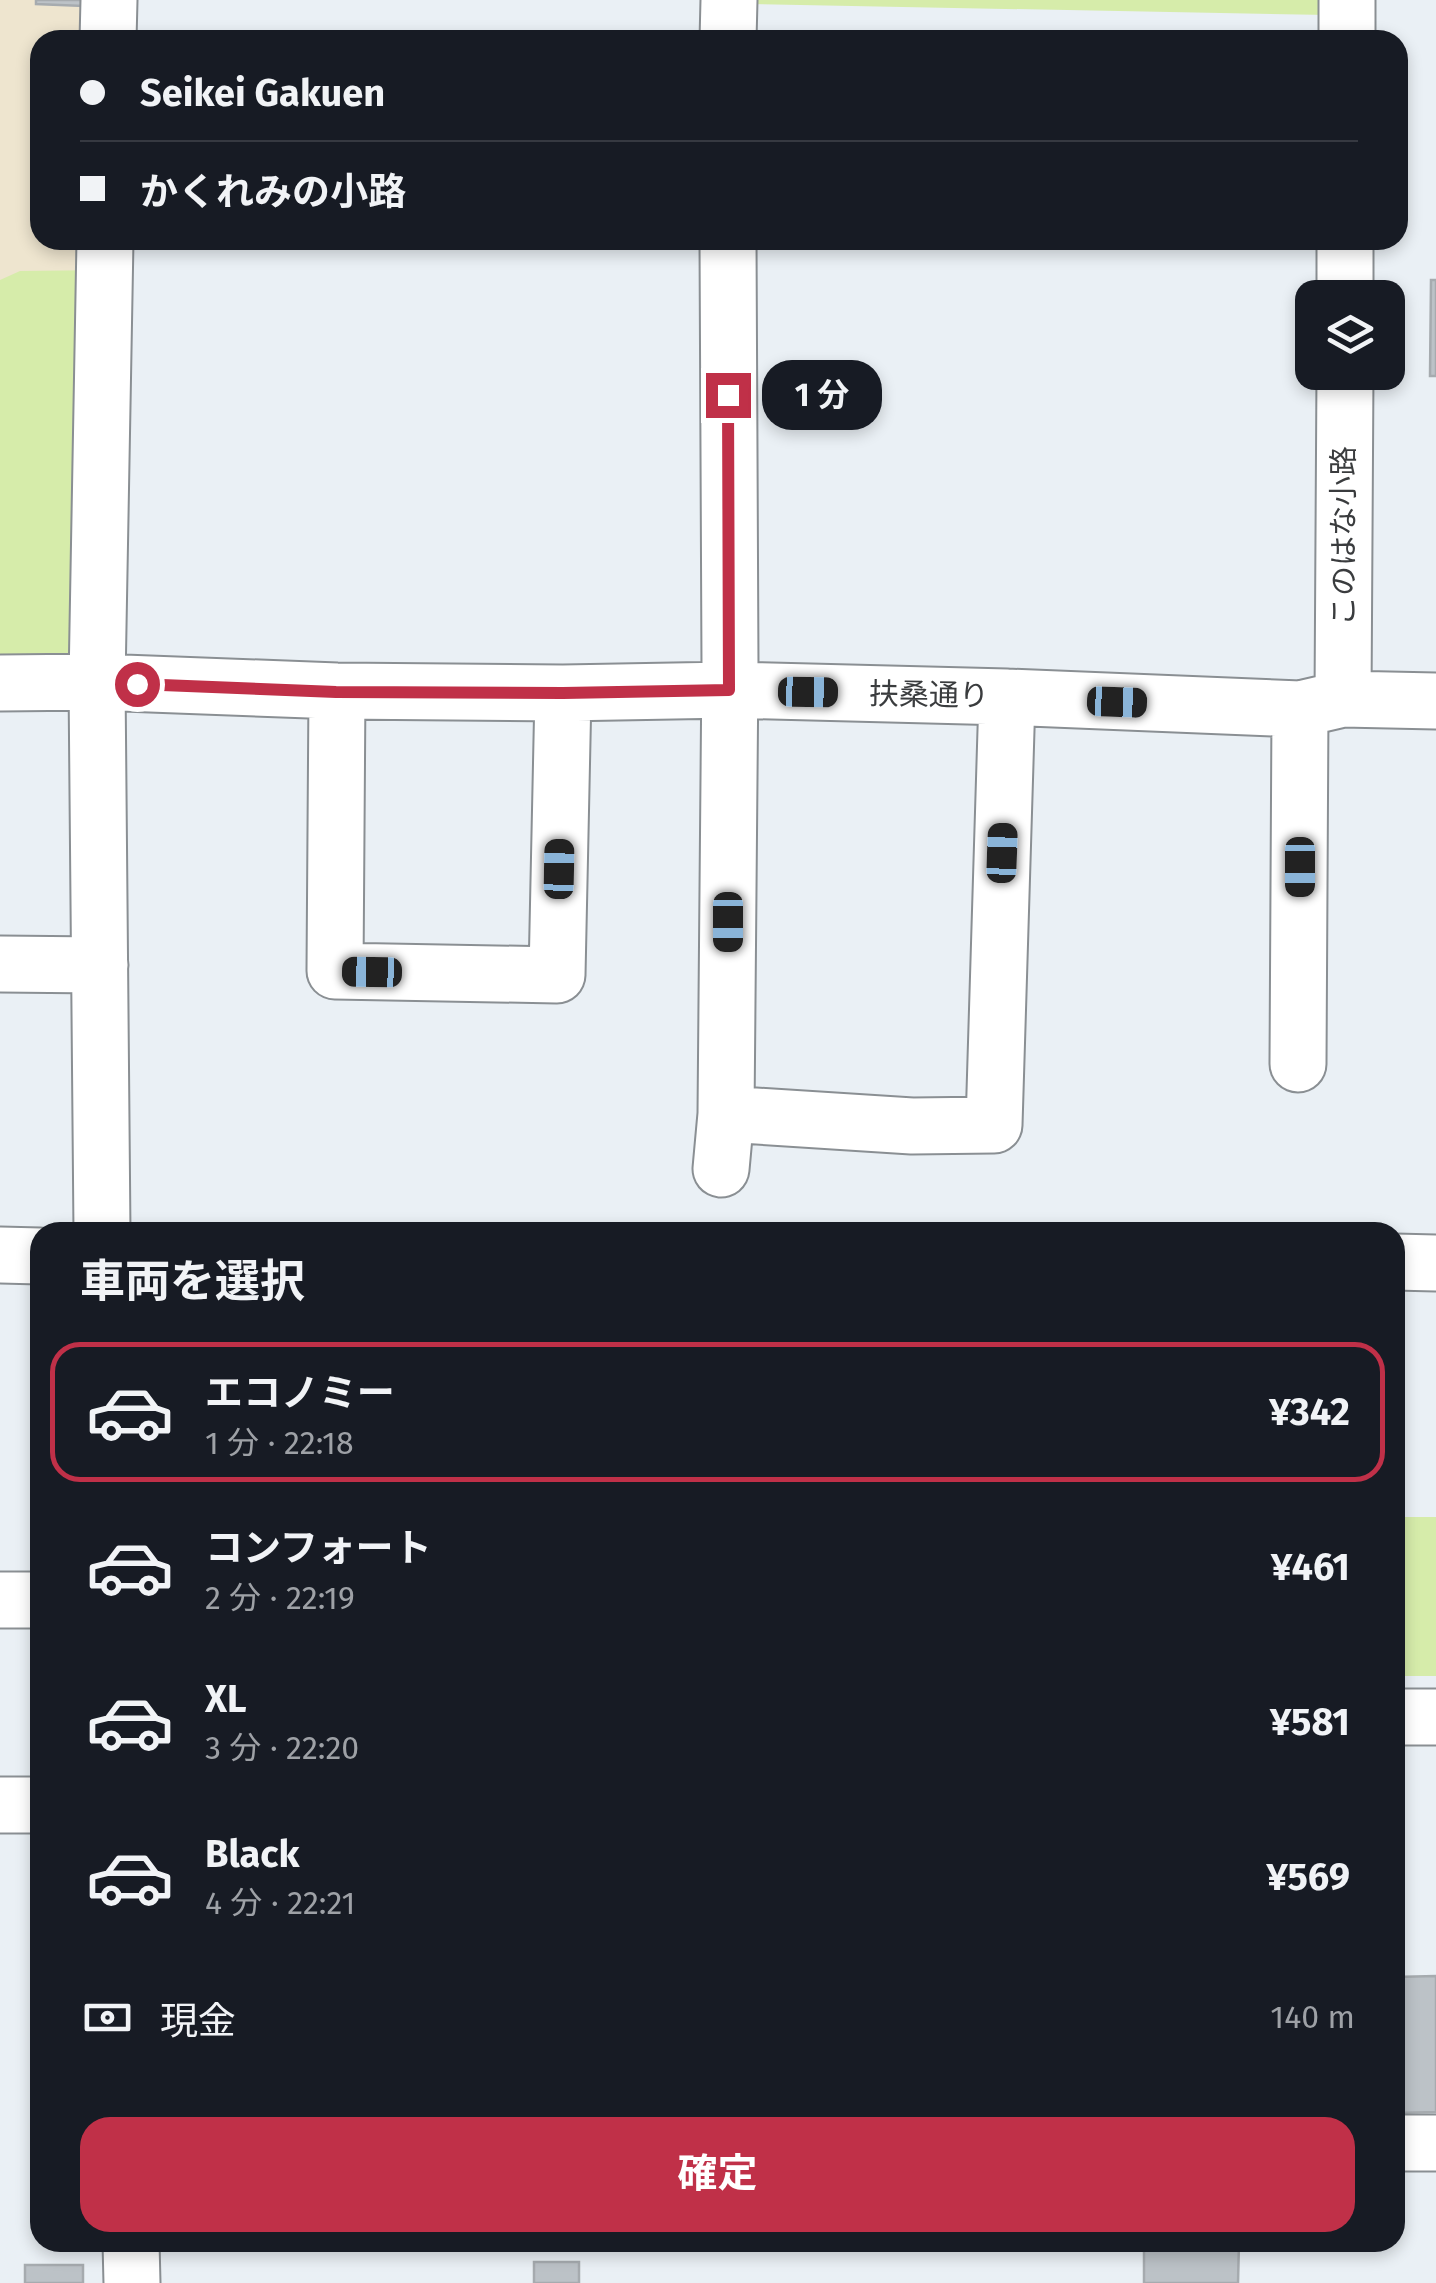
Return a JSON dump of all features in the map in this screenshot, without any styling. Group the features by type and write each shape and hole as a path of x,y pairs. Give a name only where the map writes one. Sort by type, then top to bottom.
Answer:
{"street":[{"path":"108,30 109,0"},
{"path":"728,0 728,30"},
{"path":"1347,0 1347,30"},
{"path":"102,1222 97,682 105,250"},
{"path":"721,1169 726,1114 728,250"},
{"path":"1345,280 1346,250"},
{"name":"このはな小路","path":"1298,1064 1343,390"},
{"name":"扶桑通り","path":"0,682 336,692 729,690 1322,704 1436,701"},
{"path":"336,692 335,971 557,975 563,693"},
{"path":"726,1114 912,1126 994,1125 1007,697"},
{"path":"0,964 100,964"},
{"path":"0,1255 30,1256"},
{"path":"1405,1262 1436,1263"},
{"path":"0,1600 30,1600"},
{"path":"1405,1716 1436,1718"},
{"path":"0,1805 30,1806"},
{"path":"1405,2142 1436,2143"},
{"path":"131,2252 132,2283"}],"shaded area":[{"path":"0,0 124,0 123,30 30,30 30,250 115,250 0,673"}],"green space":[{"path":"745,0 1328,0 1329,15 745,4"},
{"path":"108,270 90,674 0,672 0,280 20,271"},
{"path":"1405,1517 1436,1517 1436,1676 1405,1676"}],"building":[{"path":"36,0 83,0 83,6 36,4"},
{"path":"1431,280 1436,280 1436,376 1430,376"},
{"path":"1436,1976 1436,2112 1405,2113 1405,1977"},
{"path":"1144,2252 1239,2252 1238,2283 1144,2283"},
{"path":"534,2262 579,2262 579,2283 534,2283"},
{"path":"25,2265 83,2265 83,2283 25,2283"}],"route":[{"path":"137,684 336,692 729,690 728,395"}]}
